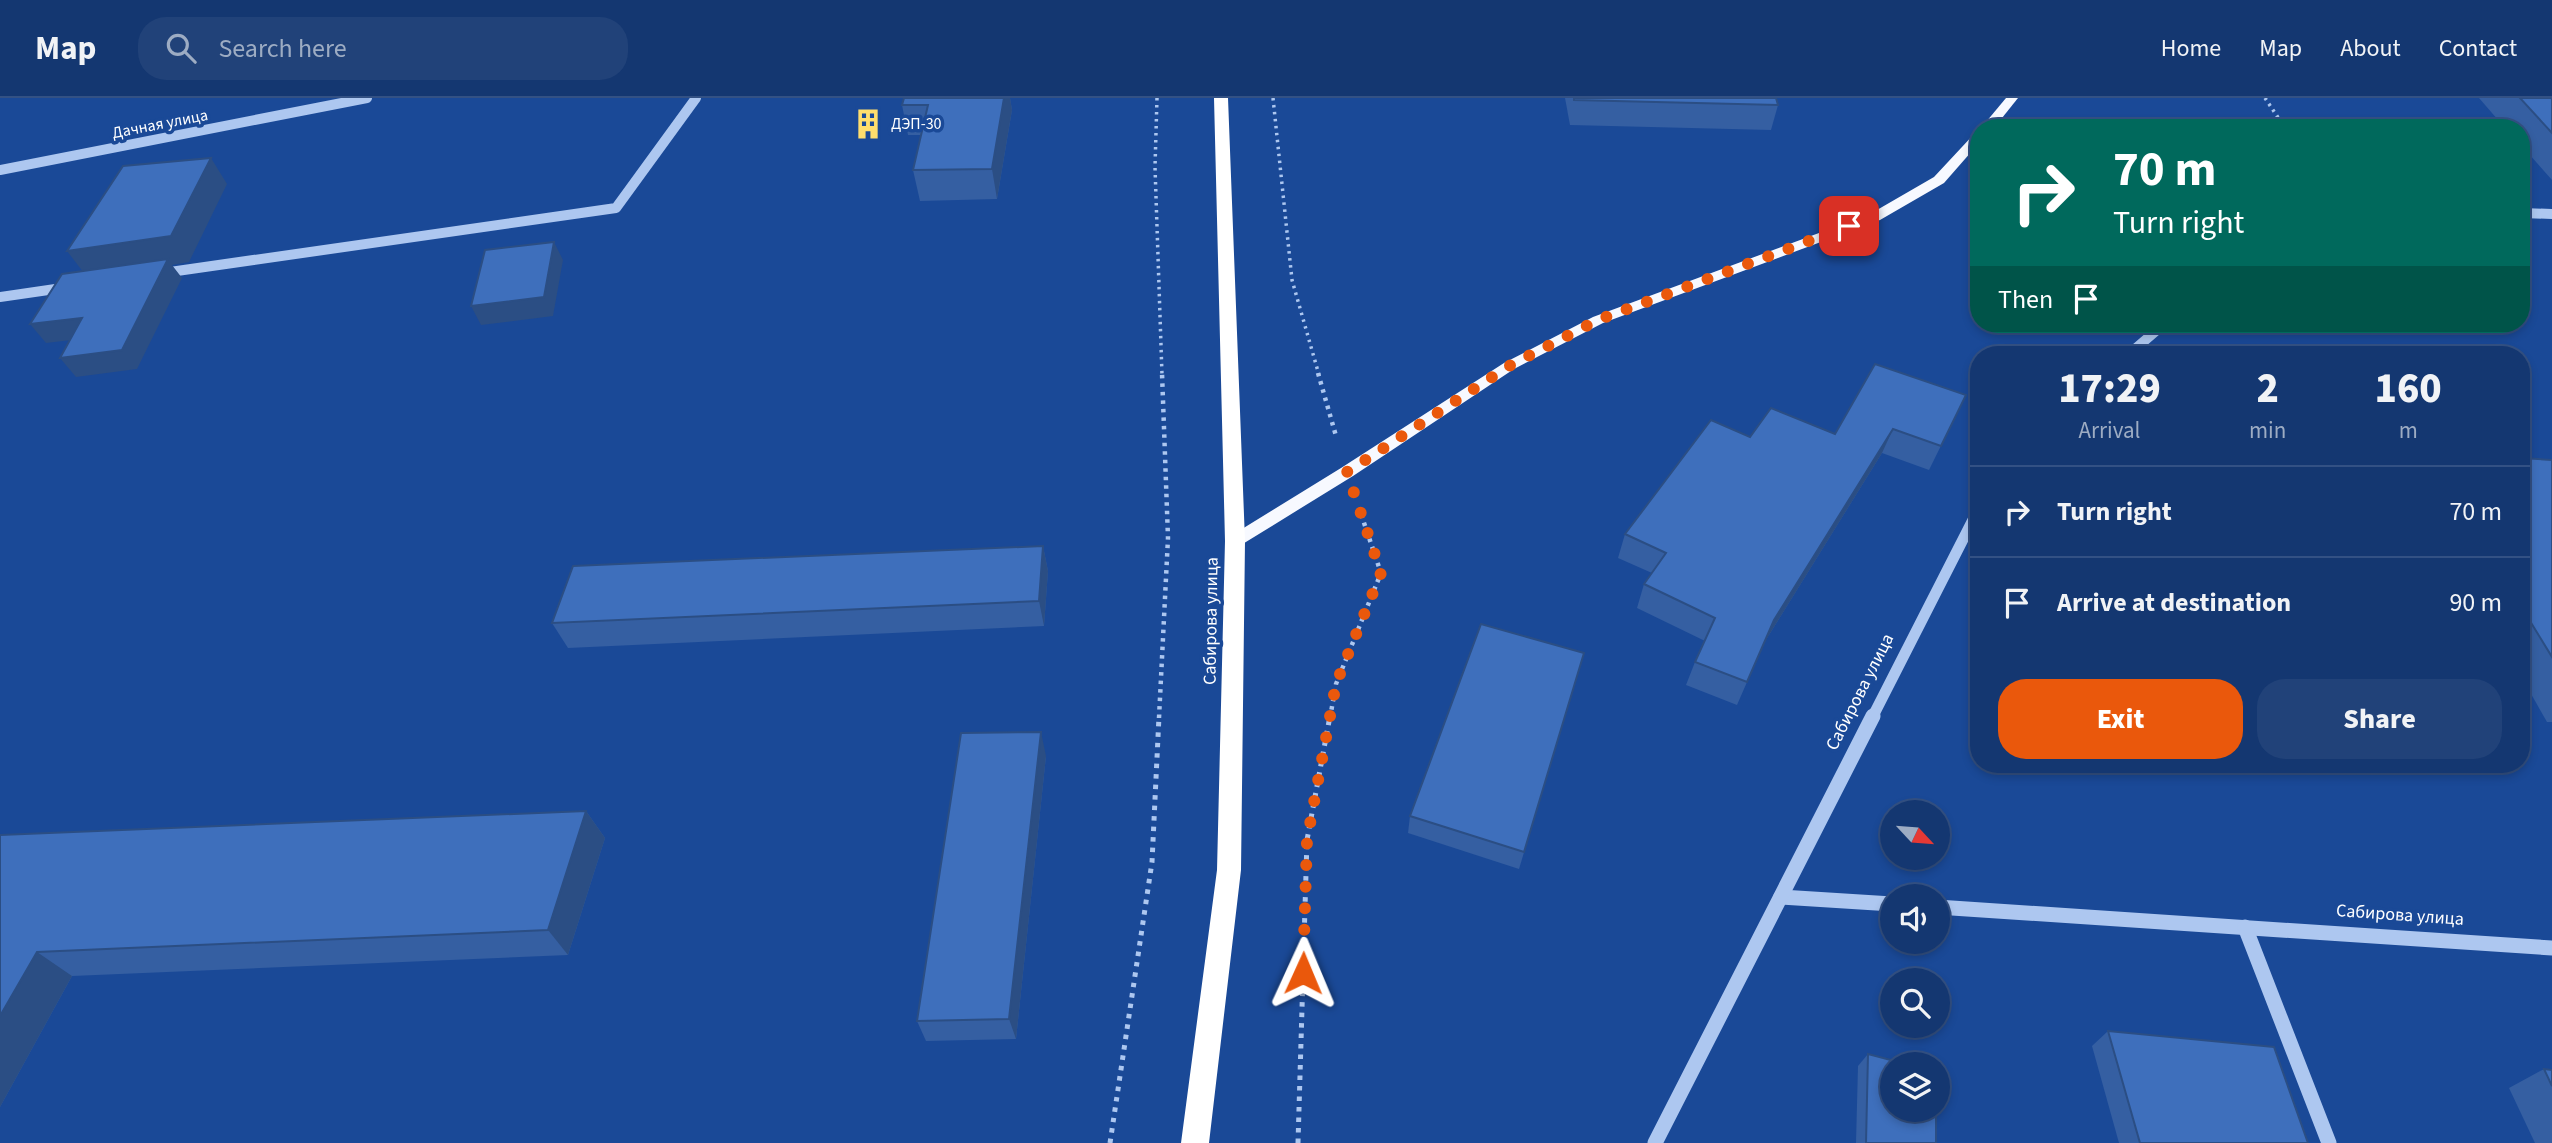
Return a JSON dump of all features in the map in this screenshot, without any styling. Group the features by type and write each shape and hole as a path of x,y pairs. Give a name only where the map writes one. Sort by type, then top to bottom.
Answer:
{"highway":[{"name":"Сабирова улица","path":"1195,1143 1229,870 1235,541 1221,98"}],"main road":[{"path":"1994,119 2012,98"},
{"path":"1235,541 1347,472 1509,366 1598,320 1875,217 1939,180 1970,146"}],"street":[{"name":"Дачная улица","path":"0,170 367,98"},
{"path":"150,275 615,208 696,98"},
{"path":"2530,214 2552,214"},
{"path":"0,297 82,285"},
{"path":"2138,346 2154,333"},
{"name":"Сабирова улица","path":"1655,1143 1970,526"},
{"path":"1781,897 1880,903"},
{"name":"Сабирова улица","path":"1950,908 2552,948"},
{"path":"2245,927 2329,1143"}],"path":[{"path":"1110,1143 1152,862 1168,538 1155,167 1157,98"},
{"path":"1273,98 1292,280 1347,472 1381,573 1336,684 1307,840 1298,1143"},
{"path":"2265,98 2279,119"}],"building":[{"path":"904,98 1004,98 992,169 913,170 928,105 902,105"},
{"path":"1776,98 1778,105 1574,100"},
{"path":"2520,98 2552,98 2552,133"},
{"path":"211,158 171,236 67,251 123,166"},
{"path":"554,242 544,297 471,306 485,250"},
{"path":"168,259 122,350 60,358 82,318 30,324 62,274"},
{"path":"1875,364 1966,395 1941,446 1893,429 1774,620 1747,682 1695,662 1715,618 1644,584 1666,553 1625,534 1711,420 1750,437 1771,408 1835,434"},
{"path":"2530,459 2552,460 2552,657 2530,621"},
{"path":"1043,546 1039,601 552,623 573,566"},
{"path":"1481,624 1584,653 1524,852 1410,816"},
{"path":"1041,732 1009,1019 917,1021 961,733"},
{"path":"586,811 548,930 37,952 0,1016 0,835"},
{"path":"2108,1031 2274,1047 2308,1143 2140,1143"},
{"path":"1868,1054 1880,1057 1880,1122 1936,1122 1936,1143 1866,1143"},
{"path":"2544,1069 2552,1070 2552,1086"}],"place":[{"name":"ДЭП-30","path":"868,124"}],"route":[{"path":"1303,973 1307,840 1336,684 1381,573 1347,472 1509,366 1598,320 1849,226"}]}
